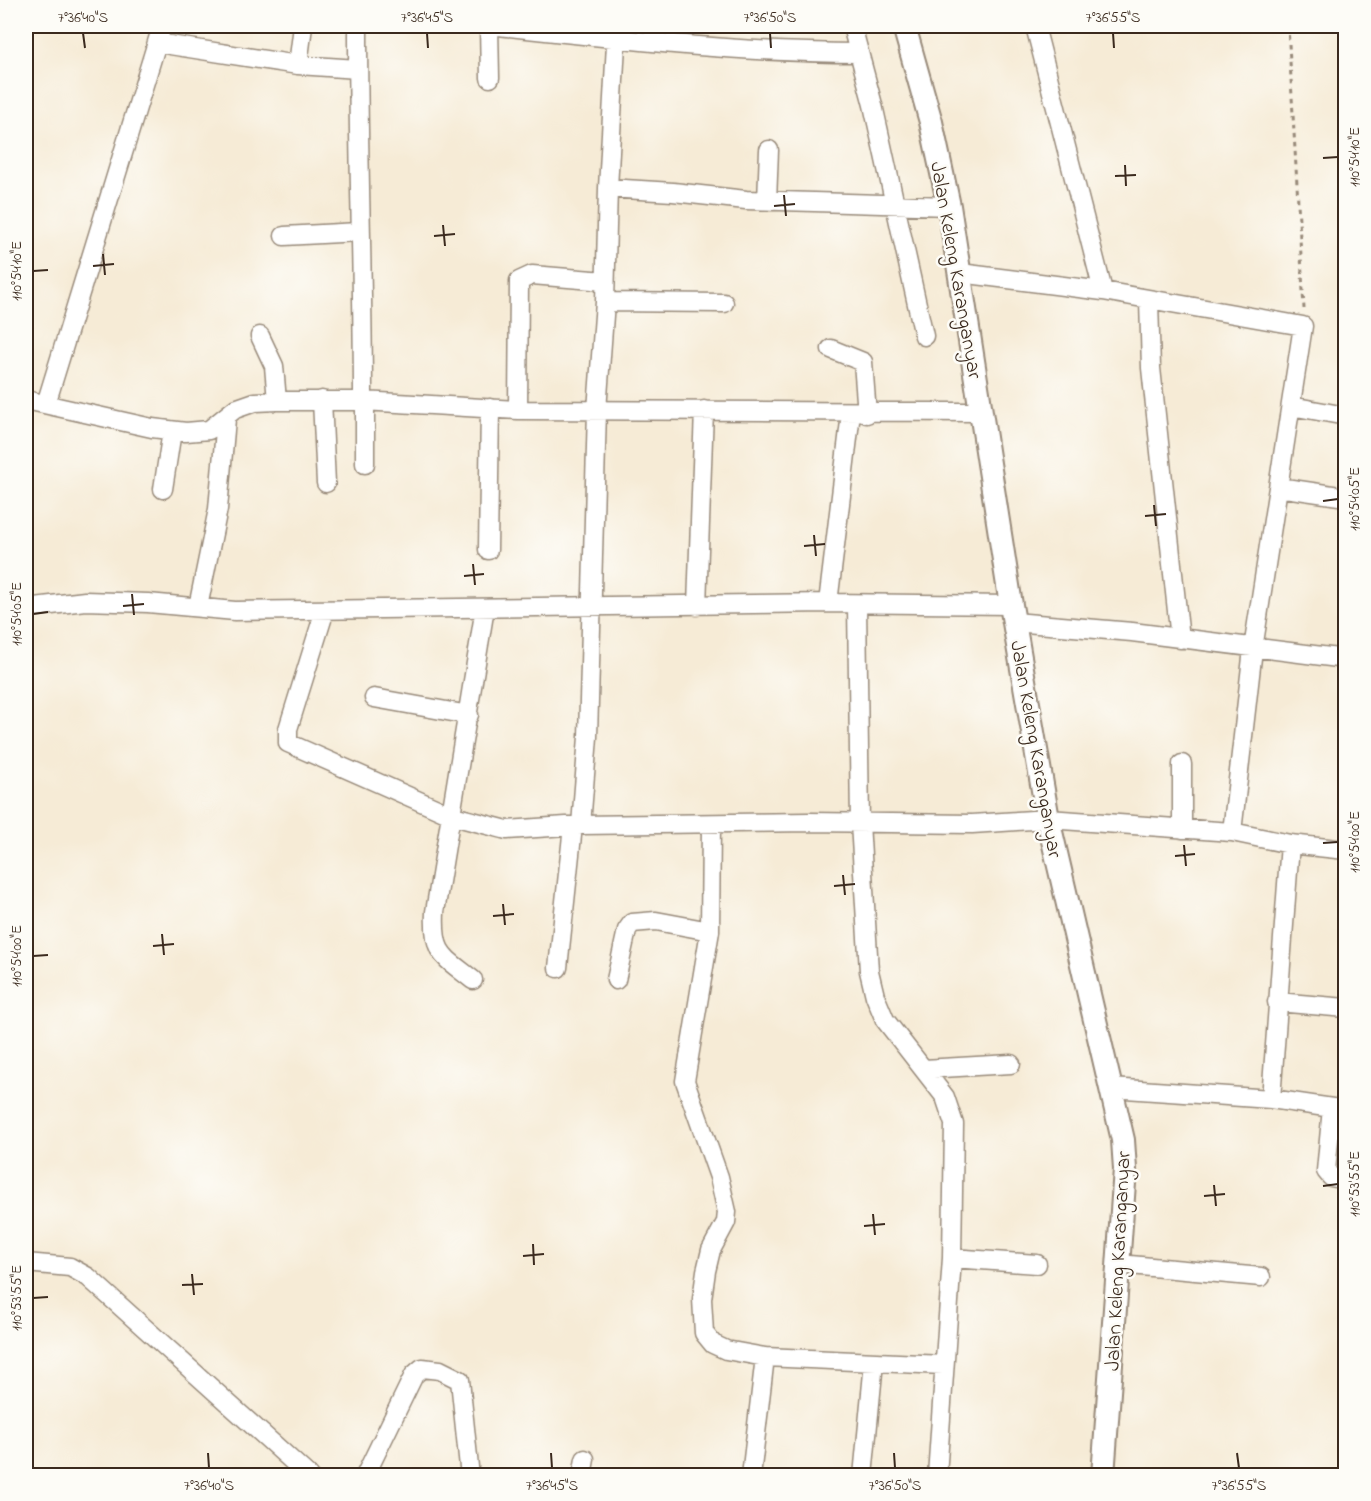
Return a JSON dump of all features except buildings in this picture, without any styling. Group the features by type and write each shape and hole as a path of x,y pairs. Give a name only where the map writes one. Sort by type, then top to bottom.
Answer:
{"main road":[{"name":"Jalan Keleng Karanganyar","path":"904,26 931,122 949,206 1012,613 1048,819 1125,1154 1103,1476"}],"street":[{"path":"298,65 303,26"},
{"path":"358,26 359,232 363,288 365,464"},
{"path":"489,26 490,78"},
{"path":"499,26 617,32 767,51 859,53"},
{"path":"852,26 873,105 909,205 924,336"},
{"path":"1035,26 1103,291"},
{"path":"558,968 588,737 597,410 605,302 608,188 617,32"},
{"path":"46,404 160,34 298,65 358,69"},
{"path":"768,201 769,150"},
{"path":"608,188 768,201 949,206"},
{"path":"284,236 359,232"},
{"path":"960,273 1103,291 1149,301 1303,326 1253,649 1232,832"},
{"path":"518,410 519,281 532,275 605,281"},
{"path":"1149,301 1151,368 1180,639"},
{"path":"605,302 724,303"},
{"path":"260,336 274,366 277,401"},
{"path":"828,603 859,414 863,362 831,349"},
{"path":"26,400 172,431 209,430 235,409 255,402 277,401 364,401 518,410 704,410 859,414 981,412"},
{"path":"322,400 326,483"},
{"path":"1291,406 1346,416"},
{"path":"488,550 490,408"},
{"path":"697,606 704,410"},
{"path":"198,607 218,509 226,418"},
{"path":"163,489 172,431"},
{"path":"1278,487 1346,497"},
{"path":"26,608 85,601 235,611 828,603 950,605 1253,649 1346,659"},
{"path":"857,605 860,823 869,971 875,996 885,1020 945,1097 954,1125 952,1258 937,1476"},
{"path":"473,980 440,953 434,936 435,912 453,816 485,608"},
{"path":"325,610 288,729 288,743 453,816 507,831 577,826 711,824 990,824 1048,819 1232,832 1290,844 1346,850"},
{"path":"374,698 469,715"},
{"path":"1182,764 1182,829"},
{"path":"711,824 710,931 685,1081 719,1177 727,1212 726,1222 711,1250 706,1271 702,1326 704,1333 713,1344 726,1350 765,1356 943,1365"},
{"path":"1271,1099 1290,844"},
{"path":"616,980 627,930 632,923 656,921 710,931"},
{"path":"1277,1002 1346,1008"},
{"path":"924,1069 1011,1064"},
{"path":"1111,1088 1271,1099 1339,1109 1326,1171 1331,1177 1346,1180"},
{"path":"952,1258 1037,1264"},
{"path":"26,1263 70,1267 88,1277 305,1473"},
{"path":"1119,1264 1261,1277"},
{"path":"751,1476 765,1356"},
{"path":"863,1476 874,1362"},
{"path":"365,1476 414,1375 422,1368 440,1370 460,1380 469,1467"}],"path":[{"path":"1288,26 1303,326"}]}
